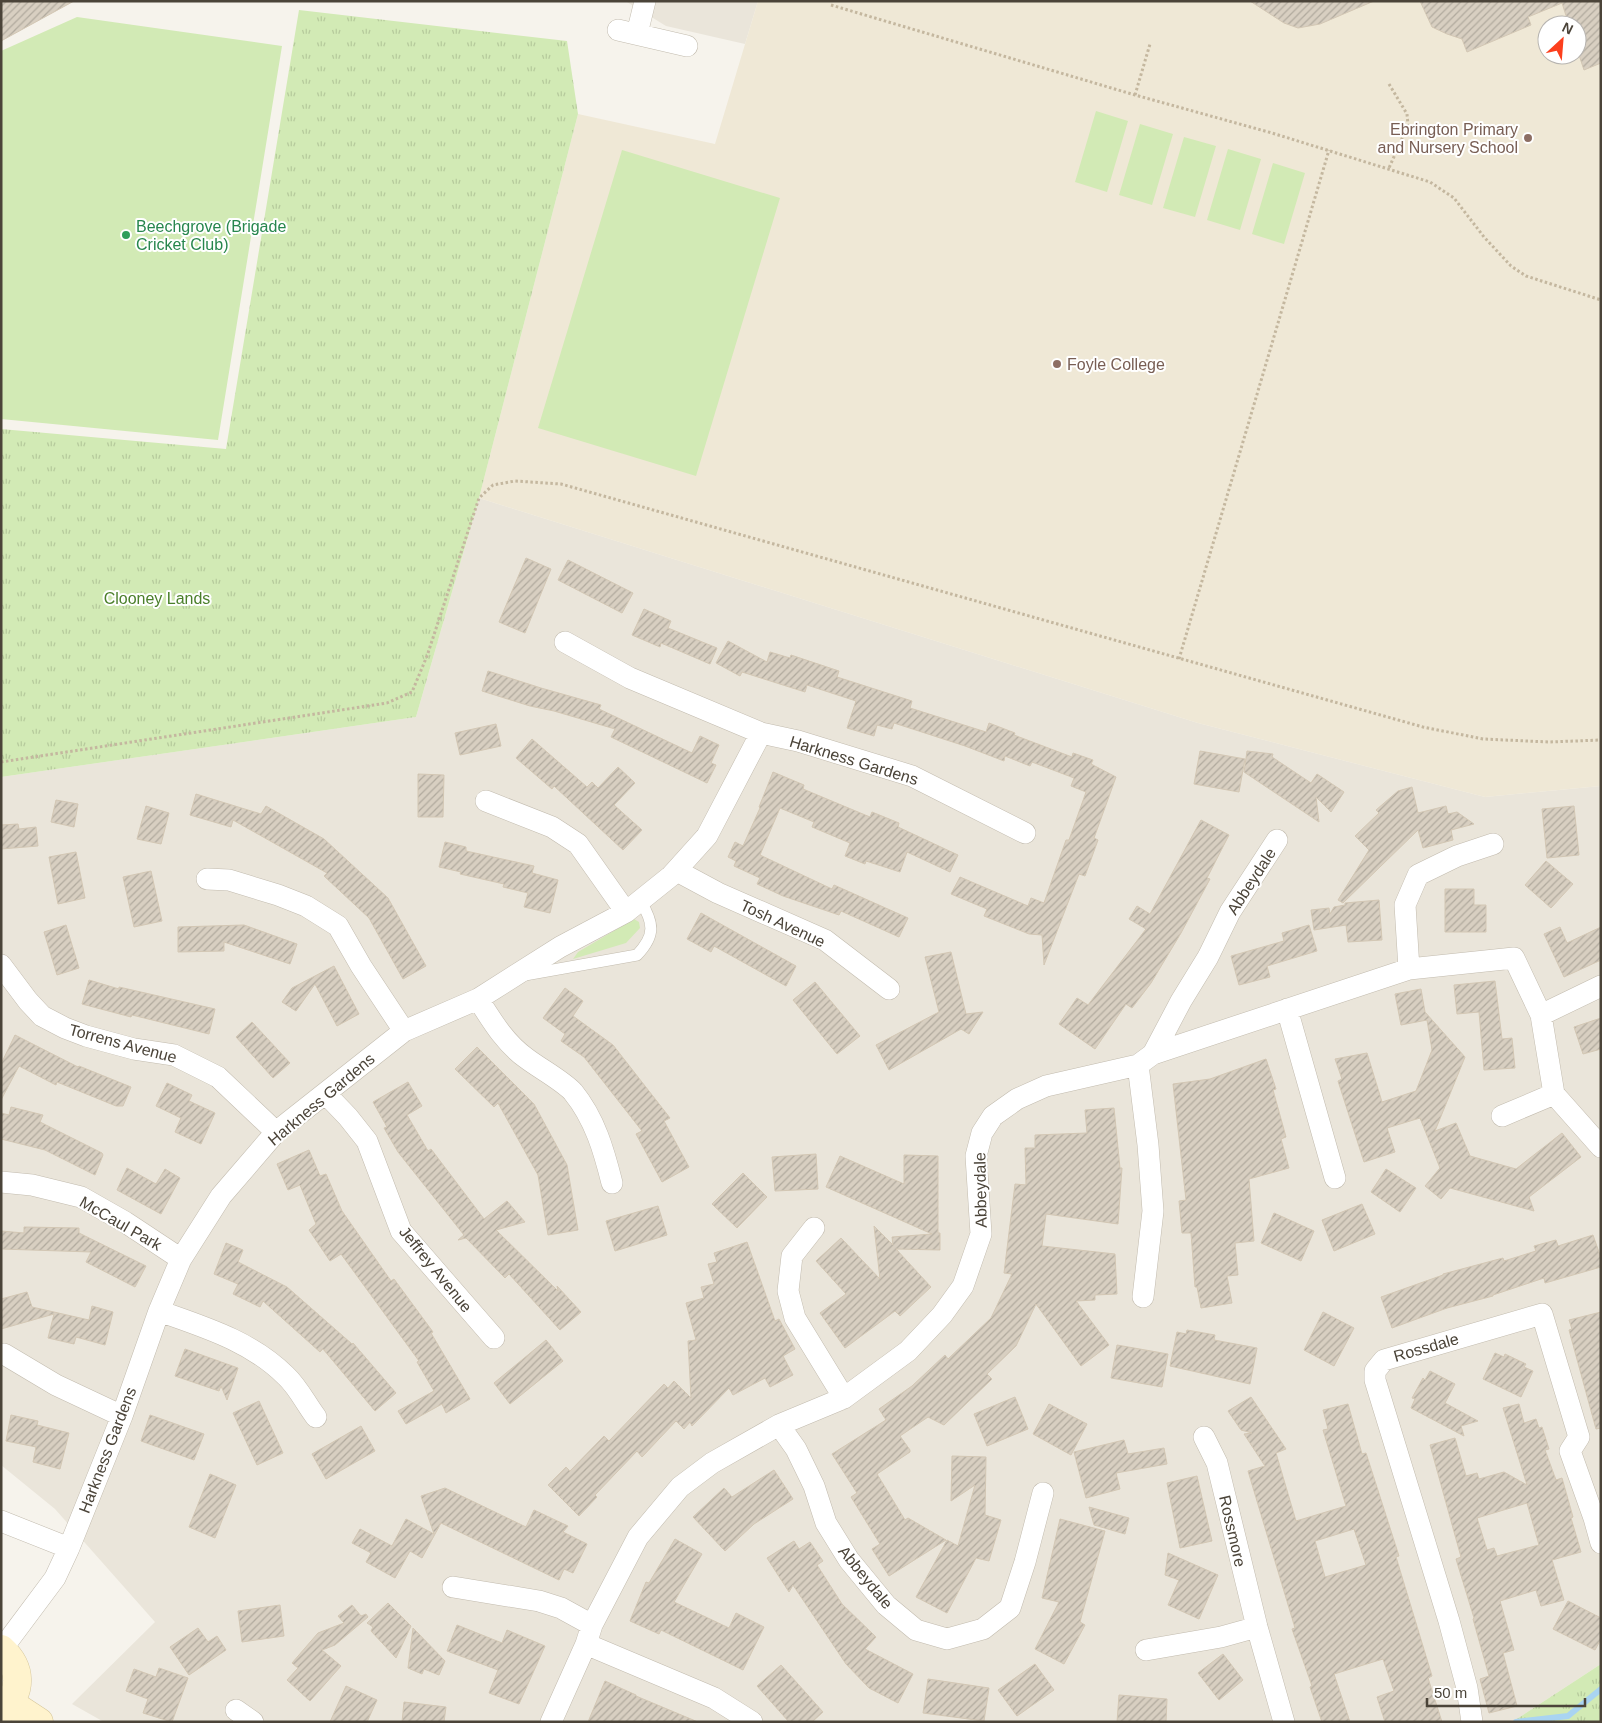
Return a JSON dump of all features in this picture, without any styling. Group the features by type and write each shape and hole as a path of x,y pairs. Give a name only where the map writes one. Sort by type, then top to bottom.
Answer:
{"main road":[{"path":"1,1649 16,1668 18,1680 15,1692 5,1707 39,1722"}],"street":[{"path":"645,1 628,32 687,46"},
{"name":"Harkness Gardens","path":"565,642 630,678 761,733 798,741 912,776 1025,833"},
{"name":"Harkness Gardens","path":"1,1649 55,1578 122,1416 159,1311 181,1259 221,1196 276,1132 404,1031 478,999 560,947 633,906 671,876 706,836 761,733"},
{"path":"486,801 552,827 578,844 633,906"},
{"name":"Abbeydale","path":"1145,1060 1208,957 1230,912 1277,840"},
{"path":"1409,969 1405,905 1418,876 1457,856 1493,844"},
{"name":"Tosh Avenue","path":"671,876 678,871 718,893 825,940 889,989"},
{"path":"207,879 229,880 278,895 306,906 338,926 361,966 404,1031"},
{"name":"Abbeydale","path":"551,1722 589,1634 638,1537 680,1487 712,1463 779,1425 844,1398 908,1350 942,1315 963,1286 981,1234 976,1156 982,1133 992,1116 1017,1099 1046,1086 1145,1060 1287,1009 1409,969 1514,958 1541,1015 1554,1094"},
{"name":"Torrens Avenue","path":"1,965 42,1016 86,1036 134,1049 174,1055 218,1077 276,1132"},
{"path":"1541,1015 1601,986"},
{"path":"478,999 496,1029 524,1057 572,1091 593,1121 605,1153 612,1183"},
{"path":"1287,1009 1335,1178"},
{"path":"1143,1297 1153,1211 1148,1145 1145,1060"},
{"name":"Jeffrey Avenue","path":"326,1094 348,1116 367,1141 401,1231 494,1338"},
{"path":"1502,1116 1554,1094 1601,1147"},
{"name":"McCaul Park","path":"1,1182 32,1184 81,1198 125,1222 181,1259"},
{"path":"814,1228 792,1256 788,1291 795,1318 844,1398"},
{"path":"159,1311 217,1331 254,1350 287,1376 316,1417"},
{"name":"Rossdale","path":"1472,1722 1467,1688 1449,1621 1375,1380 1375,1371 1384,1360 1542,1314 1579,1437 1570,1451 1601,1543"},
{"path":"4,1354 56,1384 122,1416"},
{"name":"Abbeydale","path":"779,1425 796,1449 814,1486 826,1523 849,1560 886,1605 916,1630 946,1639 983,1629 1010,1608 1025,1562 1043,1493"},
{"name":"Rossmore","path":"1204,1437 1217,1463 1257,1627 1284,1722"},
{"path":"1,1521 69,1548"},
{"path":"453,1587 539,1601 561,1608 589,1634 714,1698 752,1722"},
{"path":"1146,1650 1220,1637 1257,1627"}],"lane":[{"path":"512,978 637,955 650,938 652,926 633,906"}],"path":[{"path":"831,5 1329,150 1430,182 1454,198 1484,237 1511,266 1526,276 1601,300"},
{"path":"1135,95 1150,44"},
{"path":"1389,84 1407,114 1408,124 1389,168"},
{"path":"1179,660 1329,150"},
{"path":"1,762 387,703 412,692 428,656 479,498 493,485 516,481 561,484 1423,728 1483,739 1549,742 1601,740"}],"shaded area":[{"path":"621,1 758,1 745,44 666,26 627,2"},
{"name":"Foyle College","path":"758,1 1601,1 1601,786 1485,797 1198,723 479,498 578,114 715,144"},
{"path":"479,498 1198,723 1485,797 1601,786 1601,1664 1512,1722 104,1722 72,1704 155,1622 55,1509 1,1465 1,777 416,717"}],"green space":[{"name":"Clooney Lands","path":"299,10 567,41 578,114 479,498 416,717 1,777 1,429 226,449"},
{"name":"Beechgrove (Brigade Cricket Club)","path":"77,17 282,46 218,440 1,419 1,51"},
{"path":"1096,111 1128,121 1107,192 1075,182"},
{"path":"1140,124 1173,134 1152,205 1119,195"},
{"path":"1184,137 1216,146 1195,217 1163,208"},
{"path":"1228,149 1261,159 1240,230 1207,220"},
{"path":"622,150 780,198 696,476 538,428"},
{"path":"1273,163 1305,173 1284,244 1252,234"},
{"path":"634,919 639,922 640,928 626,943 573,959 578,952"},
{"path":"1601,1664 1601,1722 1512,1722"}],"building":[{"path":"1,1 74,1 1,41"},
{"path":"1250,1 1374,1 1320,24 1298,28 1284,23"},
{"path":"1420,1 1601,1 1601,63 1584,70 1582,65 1587,65 1587,15 1566,15 1562,3 1528,17 1531,25 1467,52 1462,39 1432,27"},
{"path":"526,558 551,569 525,633 499,622"},
{"path":"568,560 633,593 622,613 558,580"},
{"path":"644,609 671,621 668,628 717,648 710,664 661,643 660,647 632,635"},
{"path":"728,641 767,662 770,652 790,658 791,655 839,671 837,677 912,701 910,708 986,732 989,723 1015,733 1014,735 1072,757 1073,753 1093,760 1091,764 1116,777 1094,838 1098,840 1085,876 1079,874 1044,965 1042,935 1029,934 984,916 987,909 951,894 960,877 1028,906 1031,898 1044,903 1066,840 1069,840 1086,792 1071,786 1074,778 1032,762 1030,766 1005,756 1004,761 894,723 892,729 877,725 874,736 847,728 856,701 807,685 805,692 742,672 740,676 716,663"},
{"path":"488,671 601,705 599,709 692,753 700,736 719,745 711,763 716,765 707,783 611,737 615,729 482,691"},
{"path":"496,724 501,746 460,755 455,733"},
{"path":"532,739 587,787 592,782 598,788 618,767 635,783 614,805 642,830 623,850 554,786 552,789 516,758"},
{"path":"1200,751 1245,759 1239,792 1194,784"},
{"path":"1247,751 1273,754 1272,757 1311,783 1317,774 1344,792 1331,812 1316,797 1319,822 1244,772"},
{"path":"773,772 804,785 803,789 870,817 872,812 899,823 898,827 958,855 950,872 907,852 900,872 866,861 865,864 845,856 850,843 812,827 814,822 780,808 760,855 832,889 834,885 908,918 899,937 841,911 839,915 783,896 757,884 760,878 734,866 736,861 728,857 735,842 743,846"},
{"path":"418,774 444,775 443,817 418,817"},
{"path":"1412,787 1418,813 1446,806 1448,814 1457,812 1474,824 1451,830 1453,840 1423,848 1418,830 1343,903 1338,900 1369,850 1355,836 1379,813 1376,810 1398,791"},
{"path":"196,794 261,814 266,806 324,839 388,898 426,966 403,979 369,918 324,876 327,873 233,820 231,827 190,815"},
{"path":"56,800 78,804 74,827 51,822"},
{"path":"146,806 169,813 161,844 137,839"},
{"path":"1574,806 1579,855 1547,858 1542,809"},
{"path":"1201,820 1229,835 1207,878 1210,879 1151,983 1132,1008 1126,1004 1095,1049 1059,1024 1077,998 1088,1005 1146,929 1129,919 1137,906 1150,914"},
{"path":"18,824 19,829 36,827 38,846 1,849 1,825"},
{"path":"445,842 466,847 466,851 534,866 532,873 558,880 550,913 524,907 528,893 503,887 504,884 439,867"},
{"path":"76,852 85,898 58,904 49,857"},
{"path":"1546,861 1573,884 1551,908 1525,885"},
{"path":"151,871 162,921 134,927 123,877"},
{"path":"1445,889 1474,889 1474,905 1486,905 1486,932 1445,932"},
{"path":"1379,900 1382,940 1348,942 1346,925 1314,930 1311,910 1329,908 1330,914 1334,907 1345,905 1345,903"},
{"path":"701,913 796,966 786,986 714,946 711,952 687,939"},
{"path":"66,925 79,968 57,975 44,932"},
{"path":"244,925 297,944 290,964 224,942 224,951 178,952 178,927"},
{"path":"1309,925 1317,951 1267,966 1270,977 1239,985 1231,956 1284,941 1282,933"},
{"path":"1560,927 1567,943 1601,927 1601,960 1564,977 1544,934"},
{"path":"951,952 966,1014 983,1012 969,1034 961,1029 889,1070 876,1045 939,1012 925,957"},
{"path":"334,966 359,1014 337,1026 315,984 296,1011 282,1002 292,988"},
{"path":"89,980 119,989 119,987 215,1009 209,1034 82,1004"},
{"path":"1495,981 1502,1039 1512,1038 1515,1068 1484,1070 1479,1012 1457,1014 1454,985"},
{"path":"815,982 860,1036 837,1054 793,1000"},
{"path":"565,988 583,1001 573,1016 613,1045 670,1118 664,1121 689,1167 662,1182 636,1134 642,1131 584,1057 561,1041 565,1034 543,1018"},
{"path":"1421,989 1425,1012 1465,1057 1435,1131 1456,1123 1470,1156 1516,1169 1562,1133 1581,1157 1529,1197 1534,1211 1450,1188 1441,1199 1425,1186 1440,1168 1420,1118 1387,1128 1395,1152 1364,1162 1338,1081 1342,1079 1335,1059 1367,1053 1382,1102 1416,1091 1432,1050 1427,1020 1401,1025 1395,994"},
{"path":"1601,1018 1601,1049 1583,1054 1574,1027"},
{"path":"252,1022 290,1063 273,1078 236,1037"},
{"path":"15,1035 78,1067 131,1087 123,1106 116,1106 57,1082 56,1085 19,1066 1,1100 1,1064"},
{"path":"477,1047 534,1104 567,1165 578,1230 548,1235 538,1175 498,1103 494,1107 455,1069"},
{"path":"1266,1059 1276,1089 1273,1090 1286,1137 1281,1139 1289,1168 1249,1179 1254,1241 1235,1243 1238,1275 1227,1276 1232,1303 1201,1308 1197,1287 1195,1287 1191,1233 1182,1233 1179,1201 1186,1200 1173,1084 1210,1079"},
{"path":"408,1082 422,1106 407,1115 428,1151 431,1149 484,1219 507,1201 525,1222 496,1230 558,1291 557,1286 581,1312 560,1330 509,1274 505,1278 466,1238 458,1240 464,1235 398,1152 384,1128 387,1127 373,1102"},
{"path":"167,1083 192,1095 189,1101 215,1113 201,1144 175,1132 181,1118 156,1106"},
{"path":"11,1107 43,1115 40,1122 102,1153 103,1155 95,1175 45,1150 1,1139 1,1113 9,1115"},
{"path":"1114,1108 1120,1168 1122,1168 1118,1224 1046,1214 1042,1246 1115,1254 1117,1294 1095,1295 1095,1300 1076,1301 1109,1345 1081,1366 1036,1304 1016,1346 987,1374 992,1379 944,1425 928,1417 900,1436 910,1452 877,1474 905,1520 908,1518 946,1540 889,1576 872,1549 880,1544 851,1497 857,1493 832,1454 886,1420 879,1409 912,1386 945,1355 948,1359 991,1318 1012,1274 1004,1273 1015,1184 1026,1185 1025,1148 1035,1148 1035,1135 1087,1133 1085,1110"},
{"path":"309,1150 320,1176 326,1174 342,1211 391,1281 394,1279 433,1332 431,1333 470,1399 446,1413 442,1404 406,1424 398,1411 434,1391 417,1362 419,1361 341,1254 330,1261 309,1230 316,1224 300,1185 288,1190 277,1164"},
{"path":"816,1154 818,1189 775,1191 772,1157"},
{"path":"904,1155 938,1156 938,1233 940,1233 940,1250 896,1249 931,1287 900,1316 895,1311 845,1348 820,1313 846,1294 816,1261 841,1238 880,1279 874,1226 893,1245 892,1237 932,1234 826,1187 840,1156 904,1184"},
{"path":"127,1168 156,1184 165,1169 180,1178 161,1214 117,1190"},
{"path":"1386,1169 1416,1188 1400,1212 1371,1192"},
{"path":"743,1173 767,1197 737,1228 712,1204"},
{"path":"1362,1204 1375,1234 1334,1251 1322,1220"},
{"path":"658,1206 667,1235 615,1251 606,1221"},
{"path":"1274,1213 1314,1231 1301,1261 1261,1243"},
{"path":"24,1227 79,1228 79,1233 146,1266 135,1287 86,1262 91,1252 1,1249 1,1231 24,1233"},
{"path":"1593,1235 1601,1258 1601,1267 1545,1283 1544,1278 1493,1296 1447,1308 1392,1328 1381,1297 1443,1274 1503,1258 1504,1261 1536,1251 1534,1246 1556,1240 1558,1246"},
{"path":"747,1242 775,1321 779,1319 795,1349 783,1356 793,1375 770,1387 765,1378 733,1395 729,1388 692,1426 690,1422 684,1429 676,1421 642,1457 637,1451 595,1495 597,1497 579,1516 548,1485 566,1467 570,1471 604,1436 609,1441 664,1384 668,1388 674,1381 691,1398 688,1341 696,1340 686,1303 704,1298 701,1287 714,1284 708,1264 717,1262 714,1253"},
{"path":"226,1243 243,1250 238,1262 287,1287 353,1343 396,1393 375,1411 323,1349 320,1352 263,1301 260,1307 233,1294 238,1284 214,1274"},
{"path":"27,1292 32,1307 89,1320 92,1306 113,1312 105,1345 76,1337 74,1344 48,1338 54,1314 1,1329 1,1299"},
{"path":"1323,1312 1354,1328 1334,1366 1304,1350"},
{"path":"1601,1312 1601,1428 1596,1429 1569,1330 1572,1329 1569,1320"},
{"path":"1187,1330 1215,1335 1214,1340 1257,1348 1250,1384 1170,1366 1177,1332 1186,1334"},
{"path":"546,1340 563,1361 510,1404 494,1383"},
{"path":"1117,1345 1168,1354 1162,1387 1111,1378"},
{"path":"185,1349 238,1368 227,1400 221,1386 219,1391 175,1376"},
{"path":"1495,1353 1504,1357 1505,1354 1526,1364 1524,1367 1533,1371 1521,1397 1483,1379"},
{"path":"1430,1371 1455,1384 1445,1403 1478,1421 1461,1426 1464,1436 1411,1408 1415,1399 1412,1398 1423,1378 1425,1380"},
{"path":"1015,1397 1028,1429 987,1446 974,1414"},
{"path":"1251,1397 1286,1449 1276,1453 1296,1521 1346,1506 1323,1430 1328,1429 1323,1410 1348,1404 1362,1454 1366,1453 1399,1556 1396,1557 1432,1676 1428,1678 1442,1722 1385,1722 1377,1697 1394,1691 1383,1659 1334,1674 1350,1722 1322,1722 1310,1687 1312,1686 1292,1629 1295,1628 1248,1471 1265,1466 1244,1434 1252,1433 1241,1430 1228,1411","holes":["1354,1529 1366,1565 1325,1577 1315,1541"]},
{"path":"259,1401 283,1453 257,1465 233,1413"},
{"path":"1049,1404 1087,1424 1071,1455 1033,1434"},
{"path":"1519,1404 1524,1423 1536,1419 1539,1428 1542,1427 1549,1449 1545,1450 1556,1480 1562,1478 1581,1552 1552,1560 1564,1600 1541,1606 1536,1590 1500,1601 1514,1650 1503,1653 1517,1706 1489,1713 1480,1679 1489,1676 1456,1559 1461,1557 1430,1445 1455,1438 1466,1476 1477,1473 1479,1479 1504,1472 1527,1485 1503,1408","holes":["1527,1503 1539,1545 1497,1556 1494,1548 1487,1550 1477,1518"]},
{"path":"11,1415 38,1421 37,1425 69,1433 60,1469 33,1462 36,1447 6,1441"},
{"path":"150,1415 204,1434 194,1460 141,1441"},
{"path":"361,1426 375,1451 326,1479 312,1454"},
{"path":"1124,1440 1128,1454 1164,1448 1167,1464 1116,1473 1120,1489 1086,1498 1074,1452"},
{"path":"952,1456 986,1457 985,1515 1001,1520 989,1561 976,1558 947,1613 916,1597 947,1540 958,1546 975,1485 951,1501"},
{"path":"774,1470 793,1499 754,1524 725,1551 693,1517 724,1488 732,1497"},
{"path":"210,1474 236,1485 215,1538 189,1527"},
{"path":"1197,1476 1212,1541 1180,1548 1167,1483"},
{"path":"445,1488 526,1527 534,1510 568,1526 563,1532 587,1544 573,1573 564,1569 559,1580 441,1523 422,1558 410,1551 395,1578 366,1562 371,1553 352,1543 360,1529 392,1546 406,1519 434,1534 421,1496"},
{"path":"1089,1507 1129,1518 1125,1534 1094,1525"},
{"path":"1060,1519 1105,1531 1080,1622 1085,1625 1064,1664 1035,1649 1059,1602 1042,1598"},
{"path":"675,1539 702,1554 674,1602 729,1628 736,1613 764,1627 743,1670 661,1630 659,1634 630,1621 646,1582 649,1583"},
{"path":"794,1541 799,1549 810,1542 823,1561 817,1565 842,1604 876,1637 865,1649 913,1674 898,1703 869,1688 846,1664 793,1585 789,1592 767,1558"},
{"path":"1168,1553 1218,1575 1199,1619 1168,1605 1179,1580 1165,1575"},
{"path":"1568,1601 1601,1618 1601,1639 1595,1650 1553,1629"},
{"path":"388,1603 411,1626 396,1658 371,1631 373,1627 367,1623"},
{"path":"280,1605 284,1636 242,1642 238,1611"},
{"path":"352,1605 361,1616 366,1614 368,1617 335,1645 322,1650 341,1666 310,1701 287,1680 298,1668 292,1663 318,1633 344,1623 338,1616"},
{"path":"457,1625 502,1643 507,1630 545,1646 519,1704 489,1693 498,1670 447,1651"},
{"path":"198,1628 208,1642 217,1636 226,1650 189,1675 170,1647"},
{"path":"413,1628 445,1661 439,1675 424,1669 422,1674 408,1668"},
{"path":"1223,1654 1243,1680 1219,1700 1198,1673"},
{"path":"1035,1664 1054,1690 1017,1716 998,1690"},
{"path":"781,1665 823,1712 812,1722 789,1722 757,1686"},
{"path":"159,1668 188,1678 172,1722 143,1713 148,1699 126,1691 134,1669 156,1677"},
{"path":"928,1679 989,1688 984,1721 923,1713"},
{"path":"605,1681 636,1696 698,1722 588,1722"},
{"path":"346,1686 377,1700 367,1722 330,1722"},
{"path":"1119,1695 1167,1699 1166,1722 1117,1722"},
{"path":"404,1702 446,1707 444,1722 402,1722"}],"waterway":[{"path":"1516,1722 1568,1716 1601,1689"}],"place":[{"name":"Ebrington Primary and Nursery School","path":"1528,138"},
{"name":"Beechgrove (Brigade Cricket Club)","path":"126,235"},
{"name":"Foyle College","path":"1057,364"}]}
